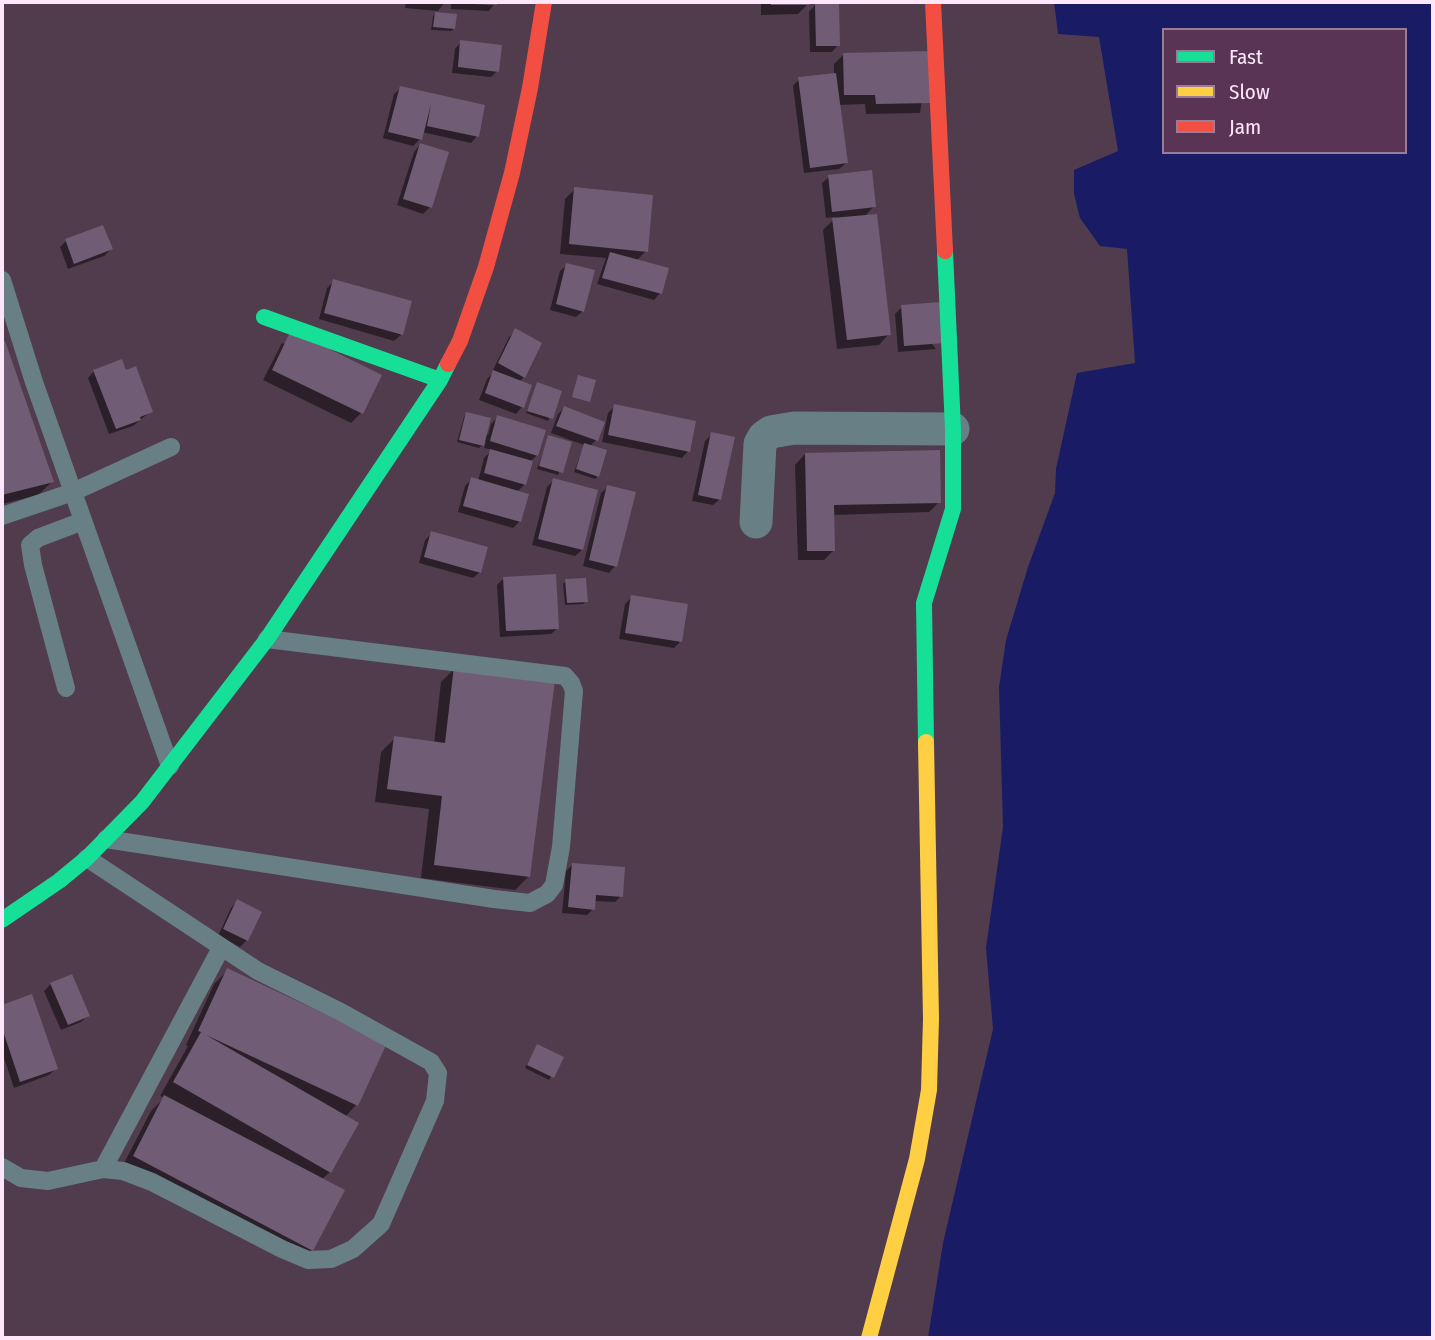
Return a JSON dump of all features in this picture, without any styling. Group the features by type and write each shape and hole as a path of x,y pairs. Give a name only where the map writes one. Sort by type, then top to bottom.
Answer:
{"street":[{"path":"2,920 87,858 142,802 267,639 440,380 460,341 486,267 508,187 530,88 544,2"},
{"path":"869,1338 917,1159 929,1090 931,1019 924,603 953,509 953,429 933,2"},
{"path":"264,317 440,380"},
{"path":"756,522 760,444 771,432 794,428 953,429"}],"lane":[{"path":"2,280 34,382 170,766"},
{"path":"2,516 73,492 171,447"},
{"path":"66,688 30,545 38,538 83,521"},
{"path":"106,839 494,899 530,903 547,894 554,885 561,847 574,691 571,682 556,674 267,639"},
{"path":"2,1167 20,1178 48,1181 103,1169 123,1171 152,1182 308,1260 331,1259 353,1249 380,1223 435,1101 438,1073 431,1062 341,1012 258,971 87,858"},
{"path":"103,1169 221,948"}],"shaded area":[{"path":"1054,2 1433,2 1433,1338 928,1338 943,1243 993,1029 986,948 1003,827 999,687 1006,640 1028,567 1055,493 1056,469 1077,373 1135,363 1127,249 1100,246 1080,218 1074,194 1074,170 1118,151 1099,37 1058,34"}],"building":[{"path":"474,2 498,2 497,5"},
{"path":"771,2 809,2 810,5 771,5"},
{"path":"839,3 840,46 816,46 815,4"},
{"path":"435,12 457,14 455,29 433,27"},
{"path":"460,40 502,45 499,72 458,67"},
{"path":"930,51 932,103 876,104 875,95 844,95 843,53"},
{"path":"836,73 848,163 810,168 798,77"},
{"path":"400,86 485,105 479,137 427,126 431,104 422,140 388,132"},
{"path":"420,143 449,152 432,208 403,199"},
{"path":"872,170 876,207 832,212 828,175"},
{"path":"574,187 653,195 648,252 569,244"},
{"path":"877,214 891,335 847,340 832,218"},
{"path":"103,225 113,249 74,264 65,239"},
{"path":"610,252 669,268 662,294 602,278"},
{"path":"566,263 595,270 584,312 556,304"},
{"path":"333,279 412,301 403,335 324,313"},
{"path":"941,302 945,343 904,346 901,305"},
{"path":"515,328 542,343 525,378 498,363"},
{"path":"291,330 382,375 363,414 272,370"},
{"path":"5,341 54,482 2,495 2,342"},
{"path":"122,359 126,370 136,366 153,412 140,417 141,420 116,429 93,370"},
{"path":"493,370 532,385 524,408 485,393"},
{"path":"578,375 596,380 590,402 572,397"},
{"path":"537,382 562,391 553,419 527,411"},
{"path":"614,404 696,421 690,452 608,435"},
{"path":"564,406 605,422 598,441 556,426"},
{"path":"466,412 491,418 484,446 459,440"},
{"path":"497,415 546,430 538,456 490,441"},
{"path":"711,432 735,437 721,500 698,495"},
{"path":"548,435 572,442 563,473 539,466"},
{"path":"584,443 607,450 599,477 576,469"},
{"path":"490,449 533,461 526,485 484,473"},
{"path":"940,450 941,503 834,505 835,551 807,551 805,453"},
{"path":"471,477 529,494 521,522 463,506"},
{"path":"553,478 598,490 583,550 538,539"},
{"path":"607,485 636,492 617,567 589,560"},
{"path":"431,531 488,547 481,573 424,557"},
{"path":"556,574 559,629 506,631 503,577"},
{"path":"586,578 588,602 567,603 565,579"},
{"path":"631,595 688,604 682,642 625,633"},
{"path":"454,666 555,680 530,877 434,865 442,796 387,789 394,736 445,743"},
{"path":"572,863 625,867 623,897 596,895 595,910 568,907"},
{"path":"237,899 262,912 248,941 223,929"},
{"path":"227,968 387,1043 358,1106 206,1035 359,1123 331,1173 173,1082 201,1032 198,1031"},
{"path":"72,974 90,1016 68,1025 50,983"},
{"path":"32,994 58,1069 20,1082 2,1028 2,1005"},
{"path":"537,1044 564,1057 554,1078 527,1065"},
{"path":"164,1095 345,1190 313,1251 133,1156"}],"traffic: fast":[{"path":"926,742 924,603 953,509 953,429 945,251"},
{"path":"264,317 440,380"},
{"path":"2,920 87,858 142,802 267,639 440,380 448,364"}],"traffic: slow":[{"path":"869,1338 917,1159 929,1090 931,1019 926,742"}],"traffic: jam":[{"path":"448,364 460,341 486,267 512,173 544,2"},
{"path":"933,2 945,251"}]}
